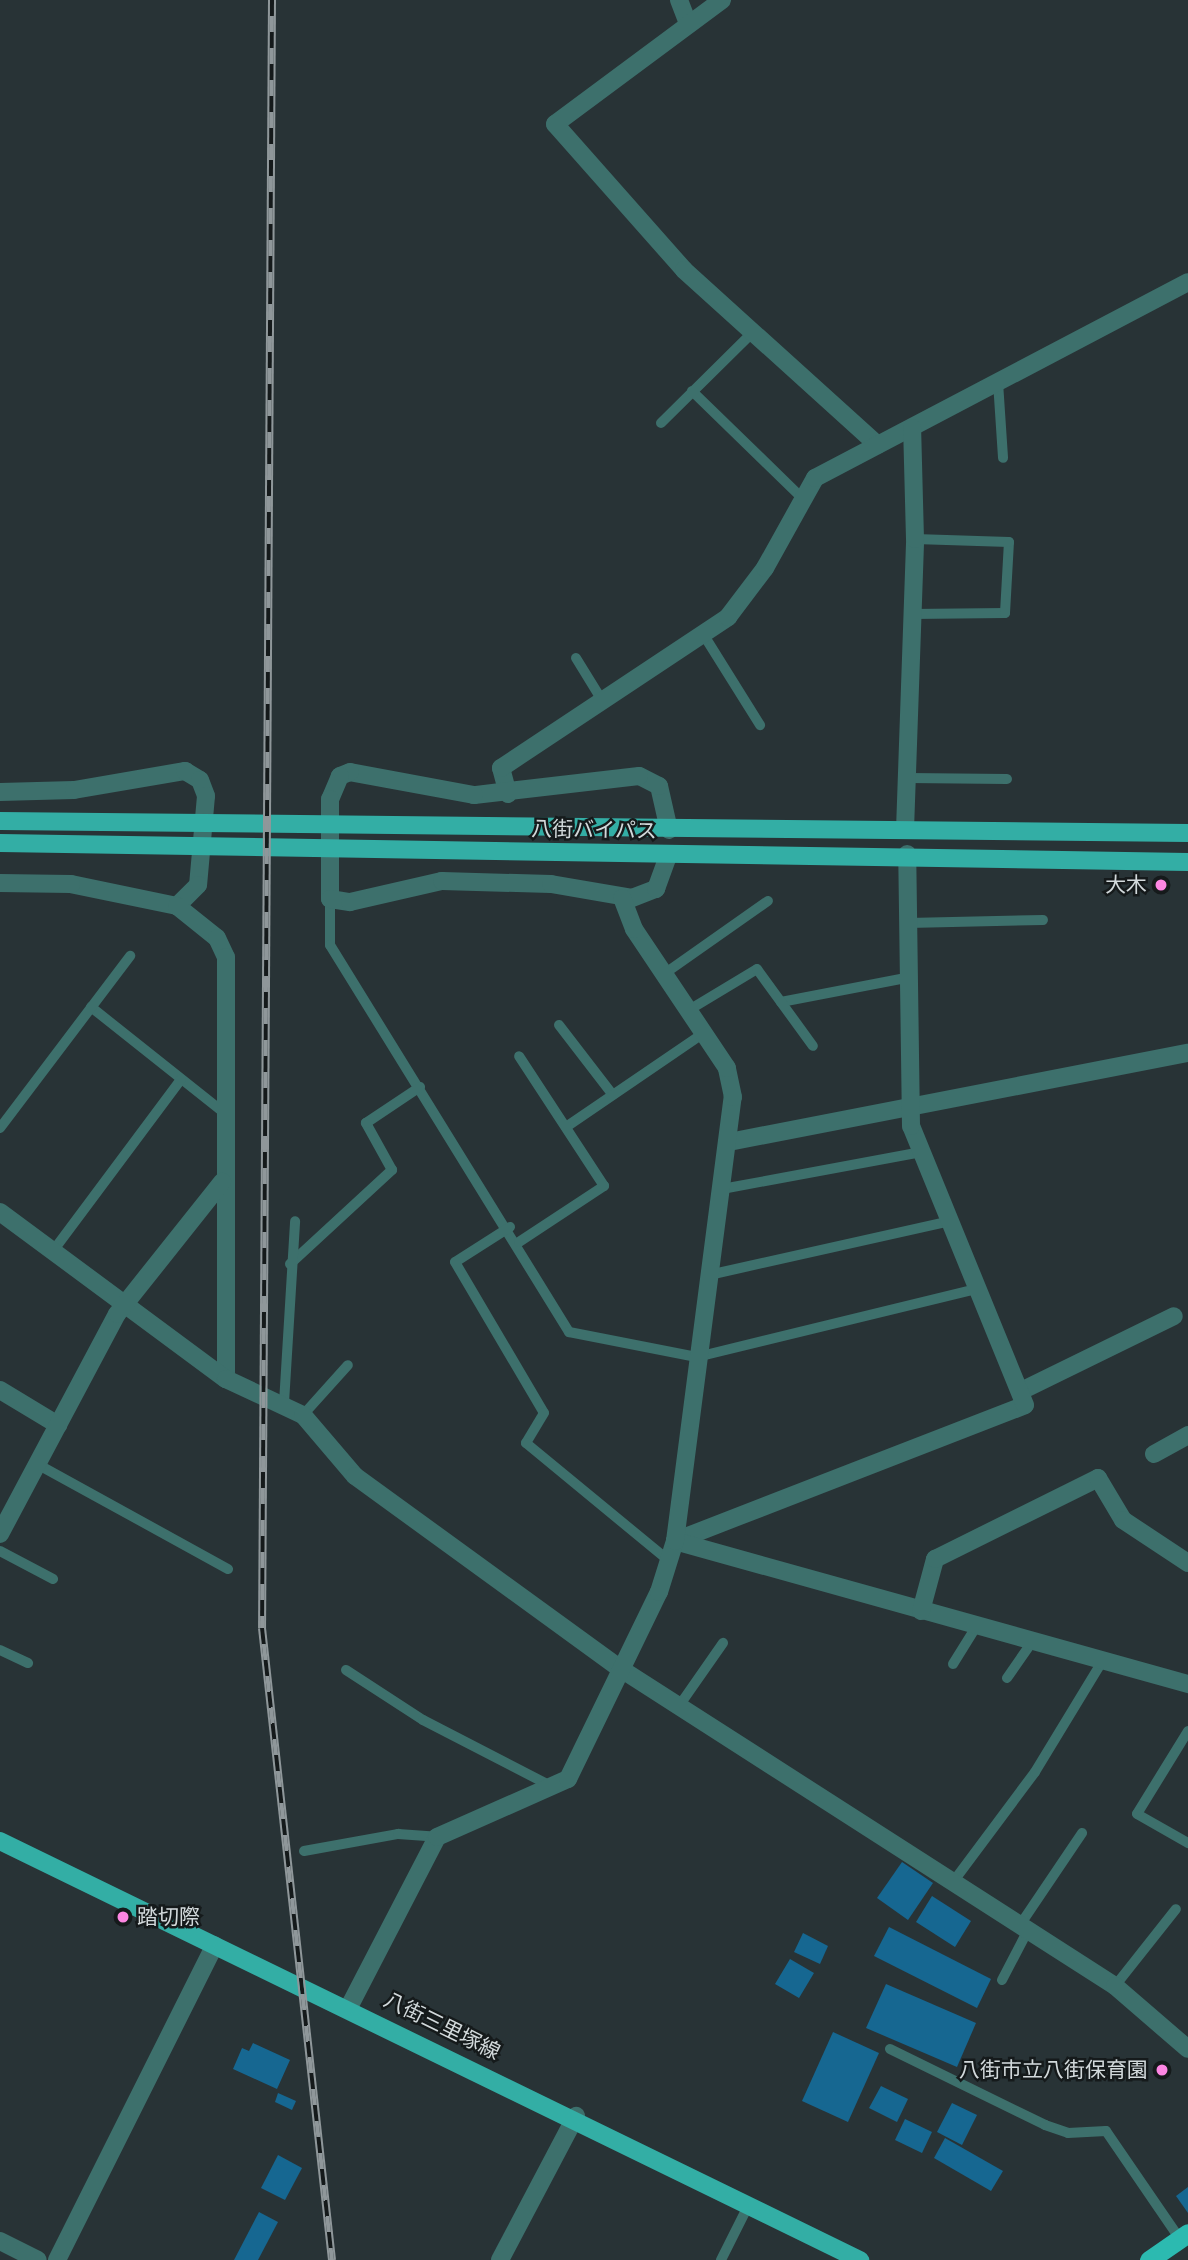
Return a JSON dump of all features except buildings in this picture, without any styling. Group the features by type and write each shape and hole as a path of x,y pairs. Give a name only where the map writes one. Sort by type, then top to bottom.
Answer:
{"highway":[{"path":"1149,2260 1184,2236"}],"main road":[{"name":"八街バイパス","path":"0,821 1188,834"},
{"name":"八街バイパス","path":"0,843 669,854 908,854 1188,862"},
{"name":"八街三里塚線","path":"0,1841 576,2116 860,2260"}],"street":[{"path":"680,0 687,21"},
{"path":"722,0 687,21 555,124 750,335 878,444"},
{"path":"508,794 501,768 600,697 705,637 747,596 801,497 815,478 1188,282"},
{"path":"905,830 915,539 912,428"},
{"path":"0,792 74,790 174,771 194,775 206,796 198,885 177,906"},
{"path":"669,830 659,786 639,776 508,794 445,793 366,775 340,776 330,799 330,899 350,902 442,881 551,884 622,898 656,889 669,854"},
{"path":"675,1541 1025,1405 922,1152 909,1107 906,978 908,854"},
{"path":"0,883 71,884 177,906 217,938 226,957 222,1182 226,1379"},
{"path":"349,2007 437,1837 568,1779 621,1669 669,1561 675,1541 697,1357 729,1142 731,1083 704,1033 664,974 622,898"},
{"path":"729,1142 1188,1053"},
{"path":"0,1534 126,1306 222,1182"},
{"path":"0,1212 226,1379 284,1403 303,1416 355,1476 621,1669 1115,1986 1186,2044"},
{"path":"1021,1391 1174,1316"},
{"path":"0,1391 58,1425"},
{"path":"1154,1454 1188,1435"},
{"path":"921,1611 935,1559 1098,1478 1123,1520 1188,1563"},
{"path":"675,1541 1188,1684"},
{"path":"57,2260 215,1945"},
{"path":"500,2260 576,2116"},
{"path":"0,2241 38,2260"}],"lane":[{"path":"660,423 750,335"},
{"path":"998,382 1003,458"},
{"path":"692,391 801,497"},
{"path":"912,614 1005,613 1009,542 915,539"},
{"path":"705,637 760,725"},
{"path":"576,659 600,697"},
{"path":"908,778 1007,779"},
{"path":"330,899 330,945 510,1227 569,1332 697,1357 977,1289"},
{"path":"664,974 768,901"},
{"path":"908,923 1042,920"},
{"path":"0,1128 130,956"},
{"path":"688,1010 757,969 813,1046"},
{"path":"780,1002 906,978"},
{"path":"91,1007 223,1112"},
{"path":"559,1025 613,1095"},
{"path":"566,1127 704,1033"},
{"path":"519,1056 604,1186 519,1242"},
{"path":"53,1251 181,1079"},
{"path":"290,1264 392,1170 366,1123 420,1087"},
{"path":"722,1188 922,1152"},
{"path":"284,1403 290,1264 295,1221"},
{"path":"709,1275 950,1221"},
{"path":"510,1227 455,1262 544,1413 526,1443 669,1561"},
{"path":"303,1416 348,1365"},
{"path":"37,1464 228,1569"},
{"path":"0,1551 53,1579"},
{"path":"953,1664 976,1627"},
{"path":"1007,1678 1032,1642"},
{"path":"679,1706 723,1643"},
{"path":"0,1650 28,1663"},
{"path":"953,1882 1035,1772 1102,1662"},
{"path":"346,1670 423,1720 551,1786"},
{"path":"1188,1731 1137,1814 1188,1843"},
{"path":"1002,1980 1024,1928 1082,1833"},
{"path":"304,1852 398,1834 437,1837"},
{"path":"1115,1986 1176,1909"},
{"path":"890,2049 1045,2126 1068,2133 1106,2131 1184,2236"},
{"path":"721,2260 750,2202"}],"railway":[{"path":"272,0 262,1628 332,2260"}],"place":[{"name":"大木","path":"1161,885"},
{"name":"踏切際","path":"123,1917"},
{"name":"八街市立八街保育園","path":"1162,2070"}]}
